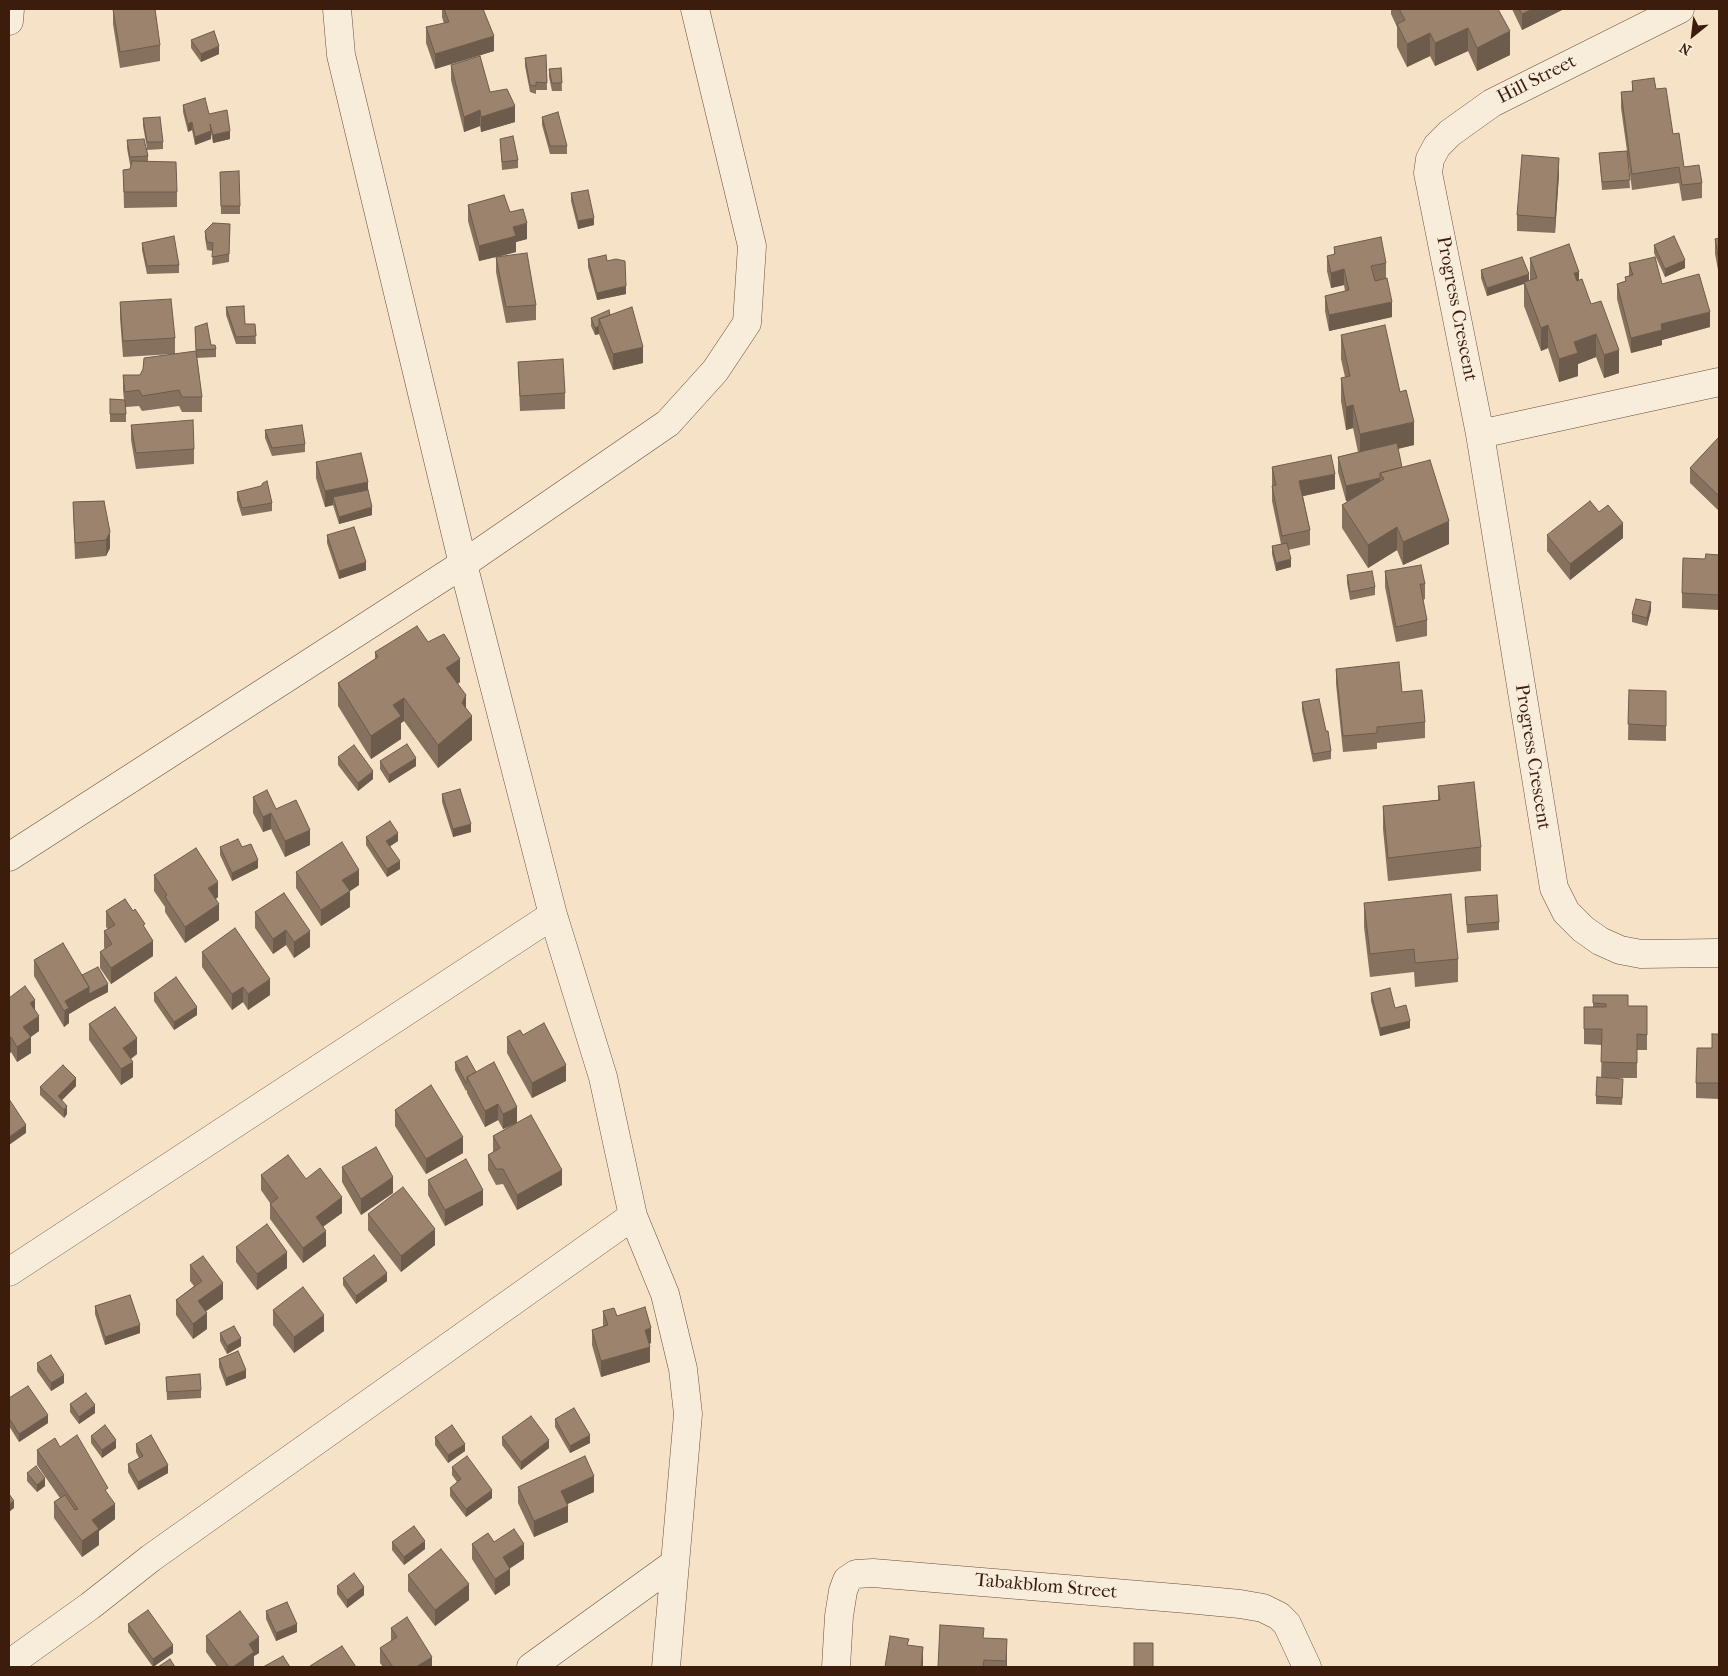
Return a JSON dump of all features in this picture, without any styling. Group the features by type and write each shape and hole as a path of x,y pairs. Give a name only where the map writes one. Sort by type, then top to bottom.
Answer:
{"street":[{"path":"9,22 10,9"},
{"path":"337,9 341,55 464,564 553,915 603,1077 633,1216 665,1294 684,1378 688,1414 666,1667"},
{"path":"9,857 464,564 668,423 715,371 747,323 752,246 695,9"},
{"name":"Hill Street","path":"1431,184 1428,173 1430,159 1437,146 1457,128 1492,103 1680,9"},
{"name":"Progress Crescent","path":"1431,184 1480,434 1554,888 1566,912 1583,929 1600,941 1620,950 1642,954 1719,953"},
{"path":"1480,434 1719,382"},
{"path":"9,1272 553,915"},
{"path":"9,1664 90,1606 159,1553 633,1216"},
{"path":"531,1667 675,1563"},
{"name":"Tabakblom Street","path":"836,1667 839,1616 843,1591 847,1580 856,1574 873,1573 1188,1599 1263,1608 1279,1616 1287,1624 1305,1665"}],"building":[{"path":"113,9 155,9 160,45 120,52"},
{"path":"444,9 483,9 494,36 435,54 426,27 449,22"},
{"path":"1399,9 1498,9 1510,31 1477,48 1468,28 1435,43 1430,33 1407,44 1397,24 1405,20"},
{"path":"1519,9 1533,9 1522,14"},
{"path":"214,31 219,46 201,54 191,40"},
{"path":"546,55 547,83 536,82 536,86 530,85 525,58"},
{"path":"480,56 490,92 507,89 515,106 481,117 480,110 464,117 451,65"},
{"path":"561,68 562,83 552,83 549,69"},
{"path":"1654,78 1656,89 1666,88 1673,134 1679,133 1684,167 1699,165 1702,183 1682,185 1679,167 1632,174 1621,92 1633,91 1632,81"},
{"path":"205,98 209,114 227,110 230,131 213,135 210,124 211,131 195,137 192,122 188,124 183,105"},
{"path":"558,112 567,146 550,146 542,117"},
{"path":"160,117 163,142 147,142 143,118"},
{"path":"513,136 518,160 502,162 500,139"},
{"path":"144,139 148,156 130,157 127,140"},
{"path":"1627,151 1630,180 1602,182 1599,153"},
{"path":"1522,155 1559,158 1555,218 1517,215"},
{"path":"132,161 176,162 177,192 124,192 123,170 130,169"},
{"path":"239,171 240,206 221,206 220,172"},
{"path":"588,190 594,218 578,221 571,193"},
{"path":"504,195 510,212 523,209 527,223 513,227 516,236 479,246 468,205"},
{"path":"213,223 230,224 229,254 212,257 213,243 207,242 205,231"},
{"path":"174,236 179,265 147,266 142,243"},
{"path":"1674,236 1685,260 1665,269 1654,245"},
{"path":"1381,237 1386,263 1371,266 1375,281 1387,278 1392,302 1329,315 1325,296 1349,290 1344,269 1331,273 1327,256 1335,254 1334,247"},
{"path":"1719,238 1719,260 1715,239"},
{"path":"1569,244 1579,272 1574,273 1577,281 1582,279 1591,304 1601,301 1619,350 1604,355 1596,334 1574,342 1578,353 1559,359 1548,325 1541,328 1524,282 1537,278 1530,258"},
{"path":"527,253 536,305 506,307 496,257"},
{"path":"606,255 607,261 616,259 625,261 626,286 597,293 588,259"},
{"path":"1522,257 1529,274 1487,288 1481,270"},
{"path":"1655,257 1662,284 1699,274 1710,312 1661,324 1662,330 1631,338 1617,284 1626,281 1625,277 1633,275 1629,263"},
{"path":"171,299 175,338 123,341 120,302"},
{"path":"244,306 245,324 255,324 256,336 236,337 226,307"},
{"path":"632,307 643,347 613,354 599,319"},
{"path":"609,310 610,315 599,319 599,326 595,328 591,318"},
{"path":"207,323 211,345 215,345 216,349 196,350 195,327"},
{"path":"1385,325 1400,392 1406,390 1414,422 1360,434 1353,405 1346,407 1341,378 1350,376 1341,335"},
{"path":"196,351 202,397 182,397 179,390 142,396 139,390 125,392 123,375 140,375 143,369 144,358"},
{"path":"563,359 565,393 520,396 518,362"},
{"path":"110,399 125,400 126,414 110,414"},
{"path":"193,420 194,449 136,453 131,425"},
{"path":"302,425 305,444 272,448 265,430"},
{"path":"1719,437 1719,496 1690,468"},
{"path":"1397,443 1402,467 1380,473 1380,478 1346,486 1338,457"},
{"path":"361,453 368,482 325,491 316,462"},
{"path":"1331,455 1335,474 1299,481 1310,530 1282,536 1272,486 1276,485 1272,467"},
{"path":"1430,460 1449,521 1403,542 1397,527 1368,545 1342,505 1384,479 1380,473"},
{"path":"267,481 272,503 242,508 237,492 261,486"},
{"path":"368,490 372,507 339,517 333,497"},
{"path":"104,501 110,532 106,540 75,543 73,502"},
{"path":"1590,501 1599,512 1608,505 1623,523 1570,564 1547,535"},
{"path":"354,527 366,562 339,571 327,535"},
{"path":"1287,543 1291,559 1276,563 1272,546"},
{"path":"1706,554 1719,555 1719,595 1682,593 1683,558 1705,559"},
{"path":"1421,565 1425,584 1420,584 1427,620 1396,627 1385,571"},
{"path":"1372,571 1375,587 1350,592 1347,575"},
{"path":"1636,599 1651,602 1647,618 1632,614"},
{"path":"417,626 428,642 444,634 460,659 446,668 466,695 462,703 472,716 438,745 404,698 393,705 401,716 371,736 338,683 378,657 375,652"},
{"path":"1399,662 1402,692 1422,690 1425,722 1377,727 1377,733 1343,736 1336,669"},
{"path":"1629,690 1666,691 1666,726 1628,724"},
{"path":"1319,699 1326,731 1328,731 1331,751 1313,754 1302,702"},
{"path":"407,744 416,758 389,775 380,761"},
{"path":"354,745 373,771 358,783 338,757"},
{"path":"1474,782 1481,847 1388,858 1383,806 1440,800 1438,786"},
{"path":"460,789 471,824 453,829 442,794"},
{"path":"267,790 276,809 296,800 310,830 285,841 271,813 263,817 253,797"},
{"path":"390,821 398,833 386,841 400,861 387,869 366,837"},
{"path":"238,839 242,847 251,844 258,860 232,873 220,847"},
{"path":"342,842 359,870 342,880 350,891 321,910 296,872"},
{"path":"196,848 218,882 208,888 219,904 185,927 165,897 167,895 154,875"},
{"path":"284,893 310,931 294,942 286,930 273,939 255,912"},
{"path":"1451,894 1458,959 1415,963 1414,949 1370,954 1364,903"},
{"path":"1497,895 1499,922 1467,925 1465,897"},
{"path":"125,899 133,911 135,909 145,924 143,925 153,941 111,968 100,952 112,944 104,931 115,925 106,911"},
{"path":"235,928 270,979 248,994 243,987 232,994 202,952"},
{"path":"63,943 89,987 65,1001 69,1008 64,1011 34,960"},
{"path":"98,967 108,984 89,994 89,987 82,975"},
{"path":"176,977 197,1007 174,1022 154,993"},
{"path":"25,986 35,1000 30,1003 39,1016 23,1027 31,1037 17,1047 11,1037 9,1038 9,998"},
{"path":"1390,988 1395,1008 1406,1005 1410,1021 1380,1028 1371,993"},
{"path":"1593,995 1628,995 1628,1006 1647,1006 1647,1035 1637,1034 1637,1063 1601,1062 1602,1029 1584,1029 1584,1007 1606,1007 1606,1004 1593,1003"},
{"path":"115,1007 137,1038 123,1048 133,1062 121,1069 89,1024"},
{"path":"544,1023 566,1065 532,1083 507,1037 520,1030 523,1035"},
{"path":"1712,1034 1719,1034 1719,1083 1696,1083 1697,1048 1712,1048"},
{"path":"467,1056 476,1072 467,1077 466,1083 455,1062"},
{"path":"494,1062 517,1107 503,1114 498,1104 485,1111 467,1077"},
{"path":"63,1065 76,1078 58,1096 67,1106 64,1110 40,1087"},
{"path":"1597,1077 1623,1079 1622,1098 1596,1096"},
{"path":"431,1085 463,1137 426,1159 395,1110"},
{"path":"9,1099 26,1125 9,1137"},
{"path":"531,1115 562,1170 517,1195 503,1169 496,1169 488,1155 500,1148 493,1136"},
{"path":"376,1147 393,1177 361,1199 342,1167"},
{"path":"288,1155 306,1179 320,1168 342,1197 316,1217 326,1231 303,1248 270,1204 278,1198 261,1175"},
{"path":"466,1159 483,1190 445,1210 428,1180"},
{"path":"403,1187 435,1229 401,1256 368,1214"},
{"path":"267,1224 287,1252 257,1274 236,1247"},
{"path":"374,1255 387,1273 356,1296 343,1278"},
{"path":"203,1256 223,1283 198,1301 207,1313 193,1324 176,1300 202,1281 190,1265"},
{"path":"303,1287 324,1315 294,1337 273,1310"},
{"path":"130,1295 140,1325 105,1337 95,1306"},
{"path":"645,1307 651,1328 645,1330 650,1347 601,1361 592,1330 608,1325 603,1311 614,1308 617,1316"},
{"path":"234,1326 241,1338 227,1346 220,1333"},
{"path":"238,1351 246,1370 226,1378 219,1359"},
{"path":"51,1355 64,1375 51,1383 37,1363"},
{"path":"200,1374 201,1390 167,1392 166,1377"},
{"path":"28,1386 48,1415 19,1434 9,1418 9,1398"},
{"path":"86,1393 95,1405 79,1417 70,1404"},
{"path":"574,1408 590,1435 570,1446 555,1419"},
{"path":"531,1416 549,1440 521,1462 502,1437"},
{"path":"105,1425 116,1440 102,1450 91,1436"},
{"path":"452,1425 465,1444 448,1455 435,1437"},
{"path":"77,1435 108,1488 105,1490 115,1504 92,1520 99,1529 82,1541 54,1502 65,1495 75,1510 78,1509 37,1450 55,1438 60,1447"},
{"path":"151,1435 168,1465 138,1482 128,1464 143,1456 136,1444"},
{"path":"467,1456 492,1490 466,1509 450,1488 461,1479 452,1467"},
{"path":"585,1456 594,1476 561,1491 568,1506 534,1521 518,1487"},
{"path":"36,1466 45,1478 37,1485 27,1473"},
{"path":"9,1494 14,1501 9,1504"},
{"path":"414,1526 425,1541 404,1557 392,1542"},
{"path":"514,1529 524,1544 503,1557 510,1569 495,1579 472,1544 488,1533 494,1542"},
{"path":"441,1549 469,1584 435,1610 408,1575"},
{"path":"354,1573 364,1587 347,1600 337,1586"},
{"path":"287,1602 297,1624 276,1633 266,1611"},
{"path":"148,1610 173,1645 153,1659 128,1624"},
{"path":"240,1611 259,1637 249,1644 254,1652 233,1667 229,1667 206,1636"},
{"path":"407,1617 432,1657 416,1667 393,1667 380,1648 397,1637 391,1628"},
{"path":"940,1625 984,1628 983,1638 1007,1639 1006,1661 984,1660 983,1667 938,1667"},
{"path":"890,1636 909,1639 907,1645 923,1647 921,1667 885,1667"},
{"path":"1134,1643 1153,1643 1153,1667 1134,1667"},
{"path":"342,1646 356,1667 310,1667 310,1666"},
{"path":"283,1656 290,1667 263,1667"},
{"path":"170,1659 175,1667 158,1667"}]}
